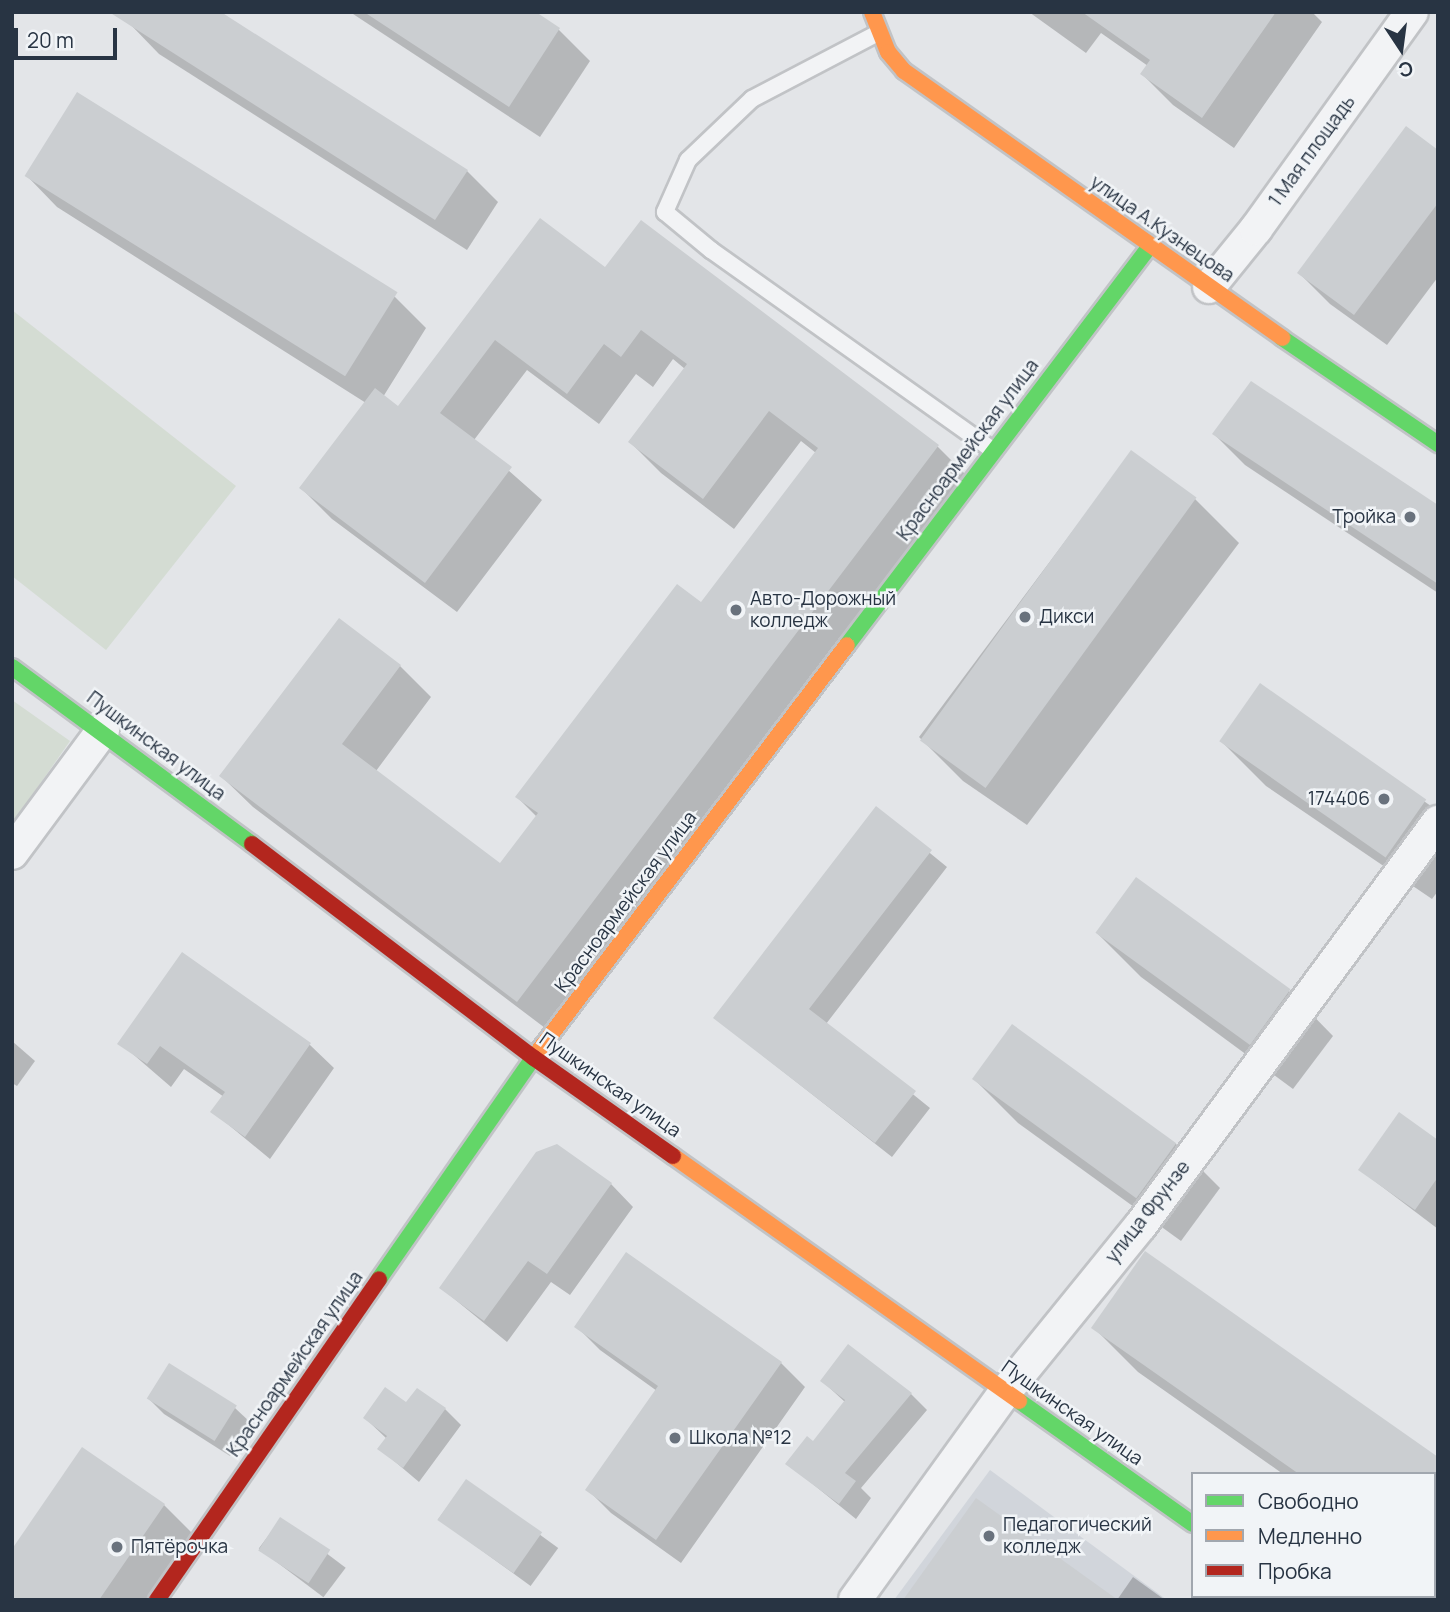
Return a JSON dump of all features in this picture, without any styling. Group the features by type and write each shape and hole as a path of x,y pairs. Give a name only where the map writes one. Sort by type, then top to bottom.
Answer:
{"main road":[{"path":"872,12 878,33"},
{"name":"улица А.Кузнецова","path":"878,33 905,71 1150,246 1438,444"},
{"name":"Красноармейская улица","path":"157,1600 534,1058 1150,246"},
{"name":"Пушкинская улица","path":"12,667 103,730 534,1058 1191,1523"}],"street":[{"name":"1 Мая площадь","path":"1209,287 1256,229 1412,12"},
{"path":"12,853 103,730"},
{"name":"улица Фрунзе","path":"855,1600 1006,1391 1141,1224 1438,822"}],"lane":[{"path":"878,33 752,99 688,160 665,212 711,250 994,451"}],"shaded area":[{"path":"12,310 236,486 106,650 12,576"},
{"path":"12,700 70,741 12,824"},
{"name":"Педагогический колледж","path":"990,1470 1167,1600 894,1600"}],"building":[{"path":"109,12 221,12 468,170 435,220"},
{"path":"364,12 536,12 560,28 509,107"},
{"path":"1082,12 1276,12 1202,118 1140,74 1150,60"},
{"path":"77,92 398,292 345,376 25,176"},
{"path":"1406,126 1438,150 1438,203 1354,315 1297,273"},
{"name":"Авто-Дорожный колледж","path":"540,218 605,267 641,220 939,445 517,1002 219,776 339,618 401,665 342,744 500,863 538,813 515,797 677,584 701,602 818,448 769,411 703,499 628,442 687,364 641,330 621,357 604,344 567,394 495,340 440,413 512,467 425,583 299,488 375,388 398,406"},
{"path":"1251,381 1438,505 1438,584 1212,434"},
{"path":"1131,450 1197,498 986,788 920,740"},
{"path":"1260,683 1426,799 1386,858 1219,741"},
{"path":"876,806 932,850 809,1009 916,1091 875,1143 713,1018"},
{"path":"1136,877 1291,989 1250,1045 1095,933"},
{"path":"182,952 311,1043 245,1137 210,1112 225,1092 160,1046 147,1064 117,1044"},
{"path":"1012,1024 1176,1143 1136,1198 972,1079"},
{"path":"1399,1112 1438,1140 1438,1177 1415,1210 1358,1170"},
{"path":"557,1144 612,1183 547,1274 528,1261 484,1321 439,1288 536,1152"},
{"path":"1145,1251 1438,1457 1438,1474 1296,1472 1091,1328"},
{"name":"Школа №12","path":"626,1252 782,1362 656,1540 585,1490 658,1386 574,1327"},
{"path":"848,1344 912,1393 845,1473 856,1481 839,1504 785,1464 807,1436 813,1441 845,1400 820,1381"},
{"path":"169,1363 237,1405 215,1441 147,1399"},
{"path":"385,1387 406,1402 417,1388 446,1408 403,1468 377,1449 387,1436 363,1418"},
{"path":"82,1447 165,1504 99,1600 12,1600 12,1549"},
{"path":"466,1479 542,1532 514,1573 437,1520"},
{"name":"Педагогический колледж","path":"976,1498 1118,1600 903,1600"},
{"path":"280,1517 330,1550 309,1583 258,1551"}],"traffic: fast":[{"path":"847,645 1150,246"},
{"path":"1282,338 1438,444"},
{"path":"12,667 252,844"},
{"path":"379,1279 534,1057"},
{"path":"1019,1401 1191,1523"}],"traffic: slow":[{"path":"872,12 888,52 904,71 1282,338"},
{"path":"534,1057 847,645"},
{"path":"673,1156 1019,1401"}],"traffic: jam":[{"path":"252,844 534,1058 673,1156"},
{"path":"157,1600 379,1279"}],"place":[{"name":"Тройка","path":"1410,517"},
{"name":"Авто-Дорожный колледж","path":"736,610"},
{"name":"Дикси","path":"1025,617"},
{"name":"174406","path":"1384,799"},
{"name":"Школа №12","path":"675,1438"},
{"name":"Педагогический колледж","path":"989,1536"},
{"name":"Пятёрочка","path":"117,1547"}]}
